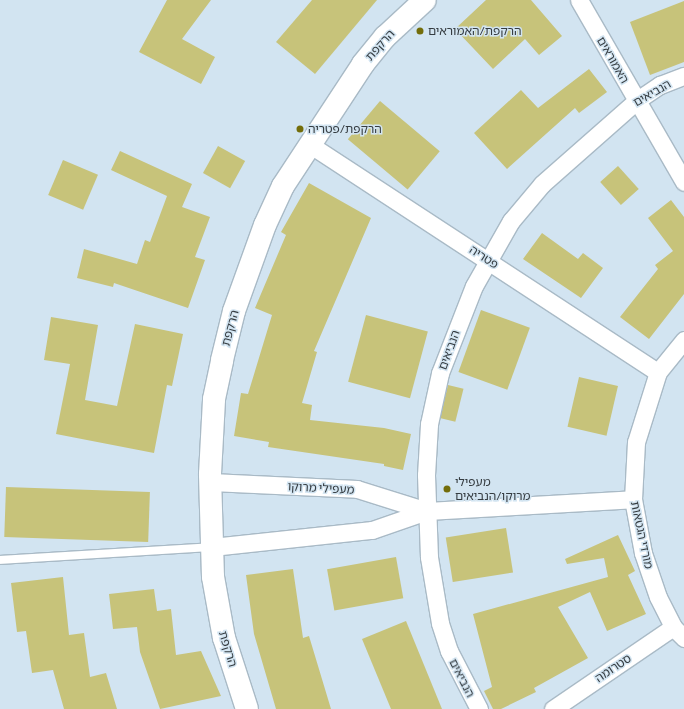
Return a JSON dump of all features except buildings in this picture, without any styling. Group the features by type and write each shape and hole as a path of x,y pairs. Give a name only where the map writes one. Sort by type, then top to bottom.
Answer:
{"street":[{"name":"הרקפת","path":"247,709 216,604 212,547 211,482 214,399 234,312 265,225 283,186 363,64 385,37 425,0"},
{"name":"האמוראים","path":"579,0 684,182"},
{"name":"הנביאים","path":"480,709 455,665 440,624 430,564 426,468 432,405 440,373 464,306 511,221 542,184 636,101 660,85 684,76"},
{"name":"פטריה","path":"310,144 658,372"},
{"name":"מורדי הגטאות","path":"678,633 658,597 643,552 633,499 636,442 658,372 684,340"},
{"name":"מעפילי מרוקו","path":"211,482 357,488 427,511"},
{"name":"מעפילי מרוקו","path":"212,547 372,530 427,511 633,499"},
{"name":"סטרומה","path":"553,709 678,633"}],"lane":[{"path":"0,560 212,547"}],"place":[{"name":"הרקפת/האמוראים","path":"420,31"},
{"name":"הרקפת/פטריה","path":"300,129"},
{"name":"מעפילי מרוקו/הנביאים","path":"447,489"}]}
